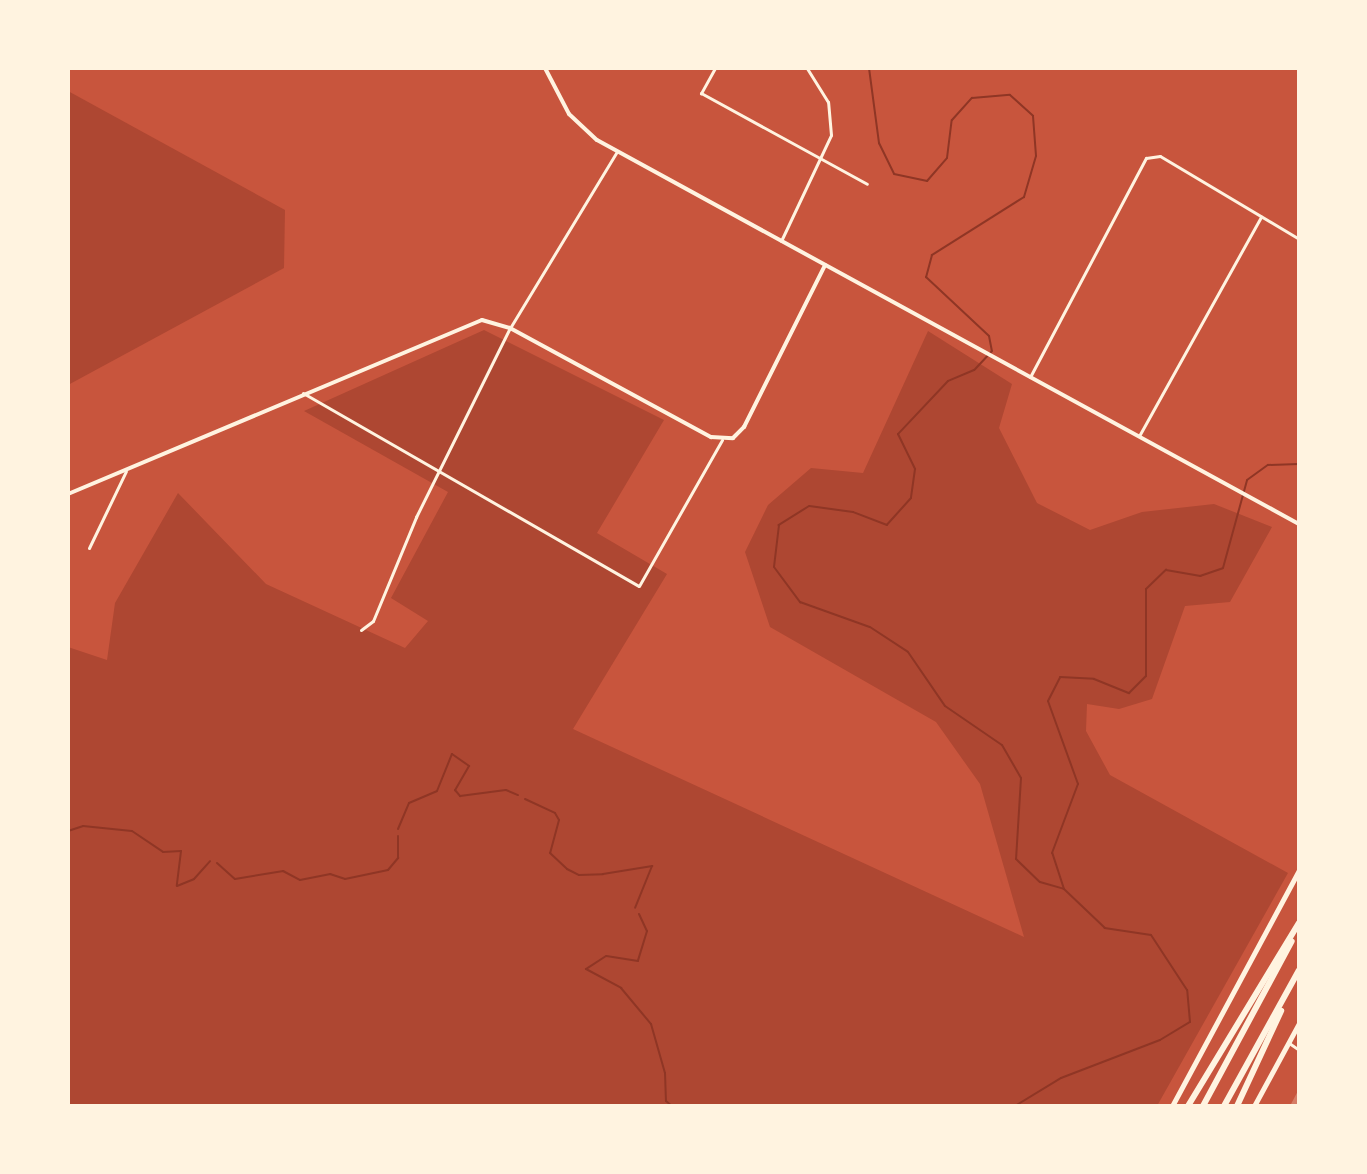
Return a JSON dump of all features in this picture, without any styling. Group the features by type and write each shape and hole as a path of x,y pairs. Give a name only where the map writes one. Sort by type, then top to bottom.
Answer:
{"highway":[{"path":"1188,1106 1299,925"},
{"path":"1203,1106 1299,925"},
{"path":"1224,1106 1298,971"},
{"path":"1237,1106 1298,971"}],"main road":[{"path":"1172,1106 1299,870"},
{"path":"1254,1106 1299,1023"}],"street":[{"path":"545,68 584,131 617,151 1299,524"},
{"path":"715,68 701,93 867,184"},
{"path":"781,241 822,160 831,135 828,102 807,68"},
{"path":"361,630 373,621 416,517 441,474 510,328 617,151"},
{"path":"1030,377 1146,158 1160,156 1299,239"},
{"path":"1139,436 1261,217"},
{"path":"303,393 639,586 722,440 744,427 825,265"},
{"path":"68,494 470,323 492,321 722,440"},
{"path":"89,548 128,468"},
{"path":"1288,1043 1299,1050"}],"shaded area":[{"path":"68,91 285,210 284,268 68,385"},
{"path":"484,330 664,420 597,533 667,574 573,729 1024,937 980,784 936,722 770,627 745,552 768,505 811,468 863,473 928,331 1012,384 999,428 1037,503 1090,530 1142,512 1214,504 1272,527 1230,602 1185,606 1152,699 1119,709 1087,704 1086,731 1110,775 1288,873 1157,1106 68,1106 68,647 107,660 115,603 178,493 266,584 405,648 428,621 391,598 448,492 304,411"}],"building":[{"path":"1299,1089 1299,1106 1296,1106 1291,1104"}],"waterway":[{"path":"869,68 879,143 894,174 927,181 947,158 952,120 972,98 1010,95 1033,116 1036,156 1024,197 932,255 926,277 989,336 992,351 974,370 948,381 898,434 915,469 911,498 887,525 853,512 809,506 779,525 774,567 800,602 870,627 908,652 945,706 1002,745 1021,778 1016,859 1040,882 1064,889"},
{"path":"1015,1106 1061,1078 1160,1040 1190,1022 1187,990 1151,935 1105,928 1064,889 1052,853 1078,784 1048,701 1060,677 1094,679 1129,693 1146,676 1146,589 1166,570 1200,576 1223,568 1247,480 1268,465 1299,464"},
{"path":"398,829 409,803 437,791 452,754 469,766 455,790 460,796 506,790 518,795"},
{"path":"525,799 555,813 559,820 550,853 567,869 579,875 652,866 635,908"},
{"path":"68,831 83,826 132,831 163,852 181,851 177,886 194,879 210,861"},
{"path":"217,863 235,879 283,871 300,880 330,874 345,879 388,870 398,858 398,836"},
{"path":"639,914 647,931 638,961 606,956 586,969 621,988 651,1024 665,1073 666,1101 672,1106"}]}
